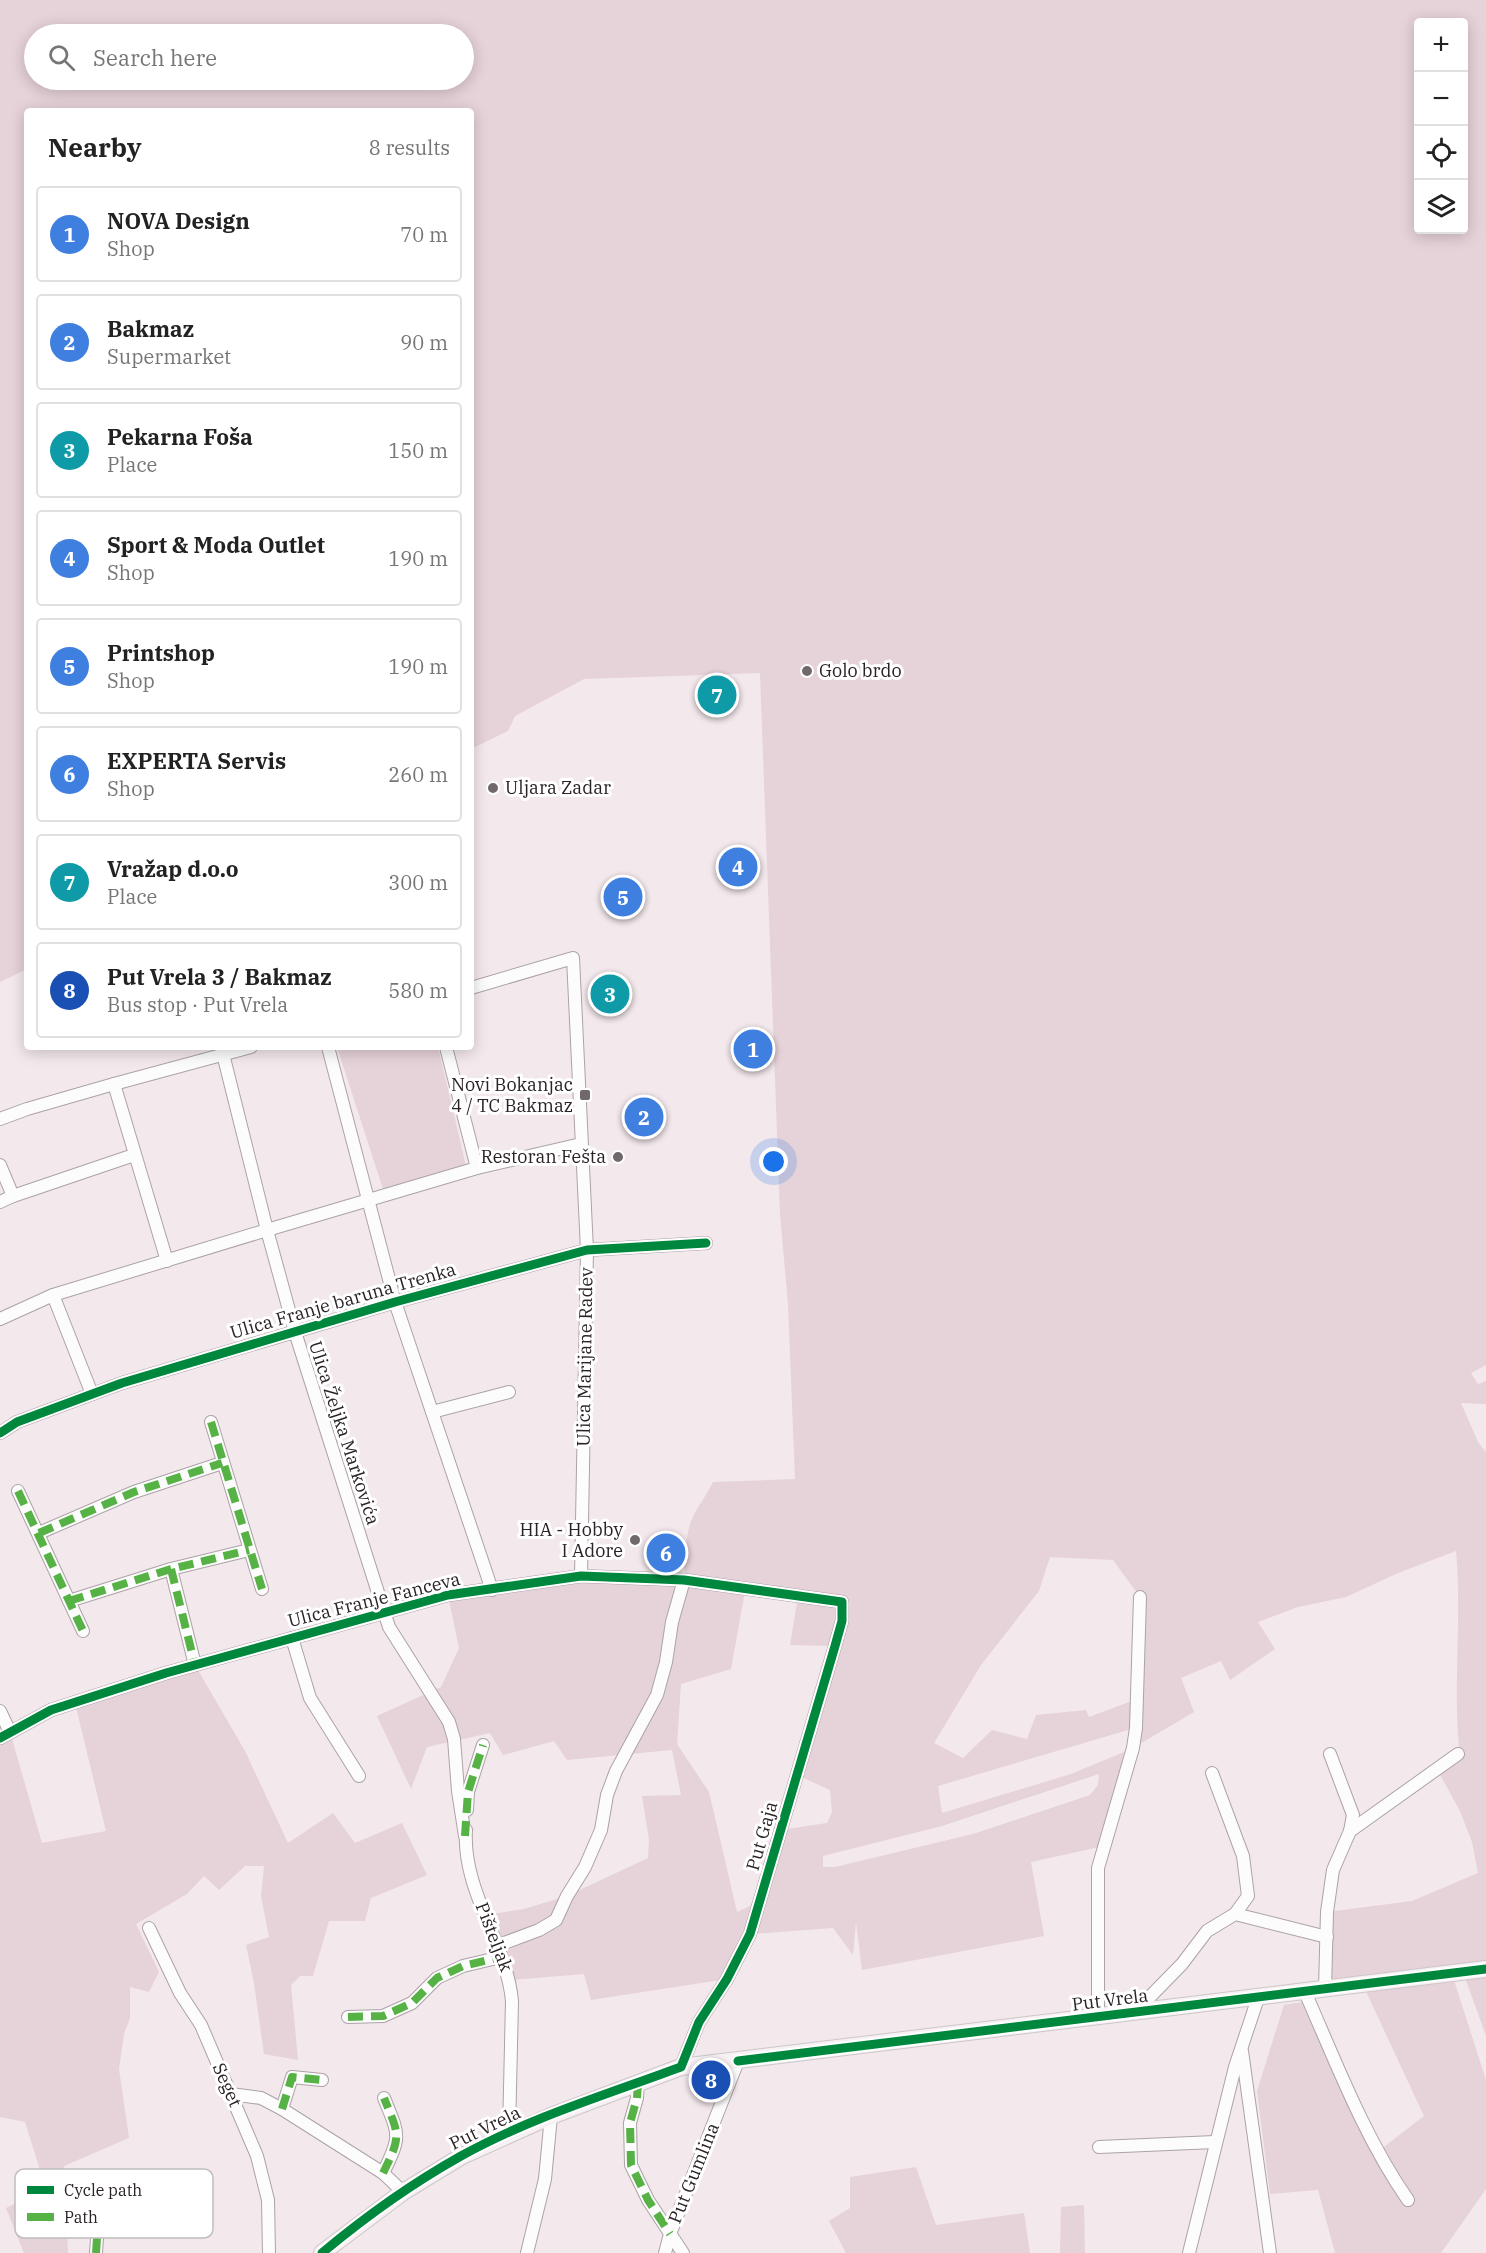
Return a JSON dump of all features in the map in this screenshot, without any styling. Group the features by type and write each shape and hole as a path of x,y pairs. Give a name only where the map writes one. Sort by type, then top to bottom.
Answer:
{"main road":[{"name":"Put Vrela","path":"322,2253 403,2192 462,2156 509,2133 681,2067 1486,1969"}],"street":[{"name":"Ulica Marijane Radev","path":"474,987 573,958 587,1250 581,1576"},
{"path":"0,1119 27,1109 239,1050"},
{"path":"329,1050 395,1302 492,1590"},
{"path":"447,1050 477,1168"},
{"name":"Ulica Željka Markovića","path":"223,1054 295,1332 389,1627 449,1722 454,1739 465,1836"},
{"path":"114,1084 167,1261"},
{"path":"0,1319 53,1295 267,1230 477,1168 581,1144"},
{"path":"0,1202 134,1155"},
{"path":"0,1165 14,1196"},
{"name":"Ulica Franje baruna Trenka","path":"0,1433 17,1422 122,1383 395,1302 587,1250 706,1244"},
{"path":"53,1295 92,1394"},
{"path":"432,1412 509,1392"},
{"path":"211,1422 262,1589"},
{"path":"39,1533 134,1492 222,1463"},
{"path":"18,1491 83,1631"},
{"path":"69,1601 171,1569 249,1550"},
{"path":"171,1569 195,1665"},
{"name":"Ulica Franje Fanceva","path":"5,1735 51,1710 195,1665 448,1595 581,1576 684,1580 842,1602"},
{"path":"348,2017 383,2016 412,2002 437,1978 499,1952 556,1920 567,1896 585,1867 601,1830 607,1794 616,1771 657,1695 666,1662 672,1622 684,1580"},
{"path":"1098,2018 1098,1868 1136,1728 1140,1597"},
{"name":"Put Gaja","path":"681,2067 699,2022 727,1979 750,1934 836,1646 842,1621 842,1602"},
{"path":"292,1638 310,1698 359,1776"},
{"path":"0,1711 5,1735"},
{"name":"Pišteljak","path":"483,1745 468,1792 465,1836 469,1869 510,1980 512,2001 509,2133"},
{"path":"1325,1989 1327,1912 1333,1870 1350,1831 1353,1815 1330,1754"},
{"path":"1350,1831 1458,1754"},
{"path":"1134,2013 1182,1964 1207,1931 1235,1914 1248,1896 1243,1856 1212,1773"},
{"path":"1235,1914 1328,1937"},
{"name":"Seget","path":"149,1928 180,1993 201,2025 257,2156 268,2200 269,2253"},
{"path":"1305,1992 1374,2143 1408,2200"},
{"path":"1189,2253 1215,2142 1258,1998"},
{"path":"1242,2050 1270,2253"},
{"name":"Put Gumlina","path":"665,2253 670,2234 738,2061"},
{"path":"282,2109 292,2077 322,2080"},
{"path":"638,2083 637,2098 630,2123 631,2165 648,2200 683,2253"},
{"path":"231,2094 261,2098 282,2109 383,2173 403,2192"},
{"path":"383,2173 396,2147 397,2138 397,2130 384,2098"},
{"path":"527,2253 544,2179 551,2116"},
{"path":"1099,2147 1215,2142"},
{"path":"96,2253 97,2238"}],"shaded area":[{"path":"0,0 1486,0 1486,1365 1471,1373 1478,1384 1486,1381 1486,1404 1461,1403 1478,1442 1486,1452 1486,2036 1463,1972 1452,1974 1486,2080 1486,2189 1441,2253 1335,2253 1318,2190 1270,2194 1257,2091 1284,2005 1315,2000 1376,2153 1424,2116 1363,1985 1325,1989 1327,1912 1412,1901 1478,1873 1472,1842 1460,1811 1437,1769 1459,1748 1456,1551 1398,1573 1346,1597 1298,1607 1258,1622 1275,1649 1230,1680 1221,1661 1181,1678 1194,1712 1133,1748 1135,1728 938,1786 942,1813 1071,1774 1124,1752 1117,1792 1106,1820 1109,1828 1104,1846 1031,1862 1044,1936 862,1970 856,1922 853,1955 833,1928 750,1934 727,1979 591,2000 584,1974 511,1980 485,1915 524,1909 567,1896 648,1858 649,1840 642,1796 681,1795 672,1750 567,1760 554,1741 503,1755 490,1733 427,1747 411,1789 377,1716 441,1687 459,1648 448,1595 581,1576 684,1580 689,1526 713,1482 795,1479 788,1304 780,1214 760,673 584,679 515,716 508,731 474,748 474,108 24,108 24,970 0,982","holes":["1050,1557 1113,1560 1140,1597 1137,1699 1089,1717 1086,1710 1036,1715 1027,1739 992,1730 963,1758 934,1743 981,1665 1039,1591","745,1591 798,1597 790,1645 835,1646 797,1775 830,1790 832,1812 827,1823 780,1830 768,1874 750,1906 737,1912 709,1792 677,1744 681,1684 731,1669","1099,1774 1098,1785 1090,1795 973,1834 835,1867 823,1867 823,1856 942,1826"]},
{"path":"338,1050 439,1050 466,1166 383,1189"},
{"path":"195,1665 245,1751 288,1843 333,1813 355,1843 402,1823 427,1875 371,1898 365,1921 329,1921 313,1976 300,1976 291,1985 298,2060 264,2054 246,1945 269,1937 261,1896 264,1866 245,1866 219,1890 204,1876 187,1894 136,1924 159,1972 149,1992 130,1987 130,2018 124,2034 119,2069 129,2138 64,2166 64,2169 40,2169 25,2122 0,2117 0,1738 10,1732 42,1843 106,1831 75,1703"},
{"path":"916,2167 936,2225 1024,2213 1030,2253 846,2253 829,2221 850,2208 850,2177"},
{"path":"15,2204 15,2230 6,2208"},
{"path":"1084,2205 1085,2253 1060,2253 1061,2207"},
{"path":"18,2238 67,2238 68,2253 24,2253"}],"marked path":[{"path":"211,1422 262,1589"},
{"path":"39,1533 134,1492 222,1463"},
{"path":"18,1491 83,1631"},
{"path":"69,1601 171,1569 249,1550"},
{"path":"171,1569 195,1665"},
{"path":"465,1836 468,1792 483,1745"},
{"path":"348,2017 383,2016 412,2003 437,1978 463,1966 501,1957"},
{"path":"282,2109 292,2077 322,2080"},
{"path":"638,2083 637,2098 630,2123 631,2165 648,2200 670,2234"},
{"path":"383,2173 396,2142 393,2120 384,2098"},
{"path":"96,2253 97,2238"}],"cycle path":[{"path":"0,1433 17,1422 122,1383 395,1302 587,1250 706,1243"},
{"path":"0,1738 51,1710 166,1673 448,1595 581,1576 684,1580 842,1602 842,1621 750,1934 727,1979 699,2022 681,2067 569,2107 487,2142 406,2190 322,2253"},
{"path":"738,2061 1486,1969"}],"place":[{"name":"Golo brdo","path":"807,671"},
{"name":"Vražap d.o.o","path":"717,695"},
{"name":"Uljara Zadar","path":"493,788"},
{"name":"Sport & Moda Outlet","path":"738,867"},
{"name":"Printshop","path":"623,897"},
{"name":"Pekarna Foša","path":"610,994"},
{"name":"NOVA Design","path":"753,1049"},
{"name":"Novi Bokanjac 4 / TC Bakmaz","path":"585,1095"},
{"name":"Bakmaz","path":"644,1117"},
{"name":"Restoran Fešta","path":"618,1157"},
{"name":"HIA - Hobby I Adore","path":"635,1540"},
{"name":"EXPERTA Servis","path":"666,1553"},
{"name":"Put Vrela 3 / Bakmaz","path":"711,2080"}]}
